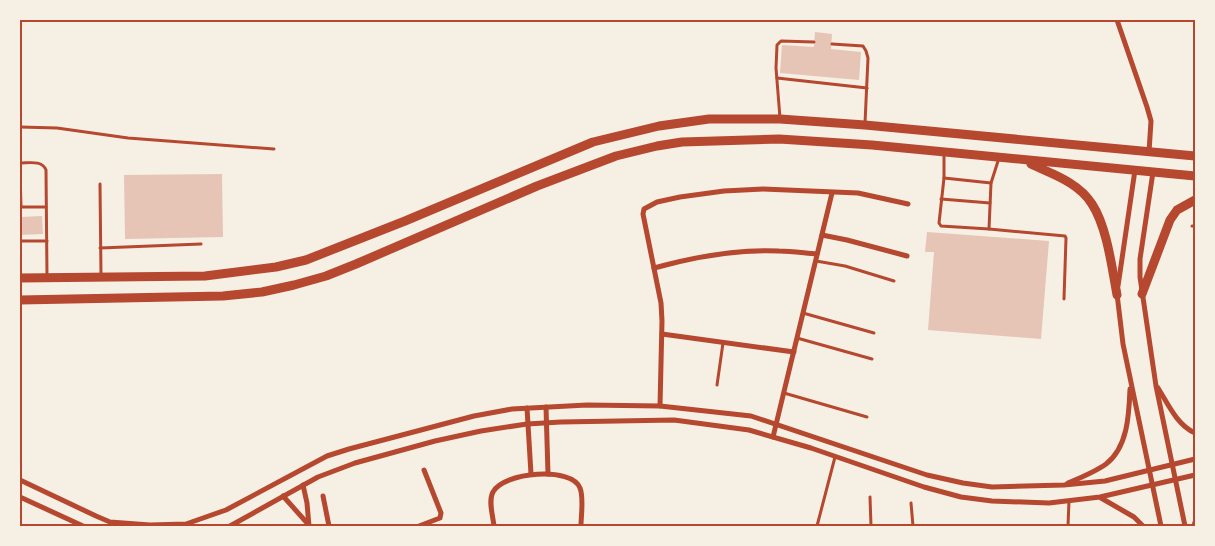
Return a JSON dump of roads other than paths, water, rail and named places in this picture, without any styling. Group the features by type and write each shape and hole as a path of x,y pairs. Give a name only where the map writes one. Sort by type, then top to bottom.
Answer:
{"main road":[{"path":"20,278 205,276 276,267 306,260 405,221 593,142 658,126 710,119 780,118 1195,156"},
{"path":"20,300 222,296 262,292 294,285 326,276 356,264 537,186 589,166 616,156 674,143 731,139 789,139 872,145 1195,176"},
{"path":"1024,160 1068,182 1080,190 1092,203 1100,218 1117,294"},
{"path":"1142,294 1170,220 1177,210 1195,200"}],"street":[{"path":"1117,20 1151,120 1150,152"},
{"path":"1135,170 1117,294 1130,381 1160,526"},
{"path":"1153,172 1140,259 1142,294 1156,386 1185,526"},
{"path":"660,406 661,303 643,214 644,209 648,205 680,197 724,191 763,189 858,193 908,204"},
{"path":"773,437 832,193"},
{"path":"822,235 907,256"},
{"path":"654,268 693,258 736,252 778,251 817,254"},
{"path":"662,334 794,352"},
{"path":"1064,485 1106,464 1115,453 1123,439 1126,426 1130,381"},
{"path":"1156,386 1176,418 1190,431 1195,433"},
{"path":"20,480 110,522 150,525 186,524 226,510 327,456 474,416 546,407 660,406 751,416 927,475 963,484 992,487 1064,485 1104,481 1195,459"},
{"path":"546,407 548,474"},
{"path":"527,408 531,474"},
{"path":"230,526 318,477 355,463 435,441 481,431 527,424 589,420 674,420 750,430 924,487 961,497 1002,502 1049,503 1100,498 1195,475"},
{"path":"419,526 440,518 441,513 424,470"},
{"path":"494,526 491,503 494,490 507,481 531,474 548,474 571,479 577,483 582,498 581,526"},
{"path":"303,485 309,525"},
{"path":"283,496 309,525"},
{"path":"324,496 329,526"},
{"path":"20,497 83,526"},
{"path":"1100,498 1134,517 1143,526"},
{"path":"1194,526 1195,522"}],"lane":[{"path":"780,118 777,45 781,41 814,42"},
{"path":"832,44 863,46 866,51 868,58 865,125"},
{"path":"777,78 867,88"},
{"path":"20,127 57,128 128,138 274,150"},
{"path":"944,152 944,178 939,223 941,226 1065,236 1064,299"},
{"path":"989,229 992,183 999,158"},
{"path":"20,163 39,163 45,166 47,278"},
{"path":"20,171 21,207 46,207"},
{"path":"944,178 992,183"},
{"path":"100,184 101,278"},
{"path":"941,199 990,203"},
{"path":"20,241 47,241"},
{"path":"100,248 201,244"},
{"path":"816,261 845,266 894,281"},
{"path":"803,313 874,333"},
{"path":"797,338 872,359"},
{"path":"717,385 723,342"},
{"path":"784,393 867,417"},
{"path":"817,526 835,457"},
{"path":"870,498 872,526"},
{"path":"1068,526 1069,501"},
{"path":"911,503 913,526"}]}
